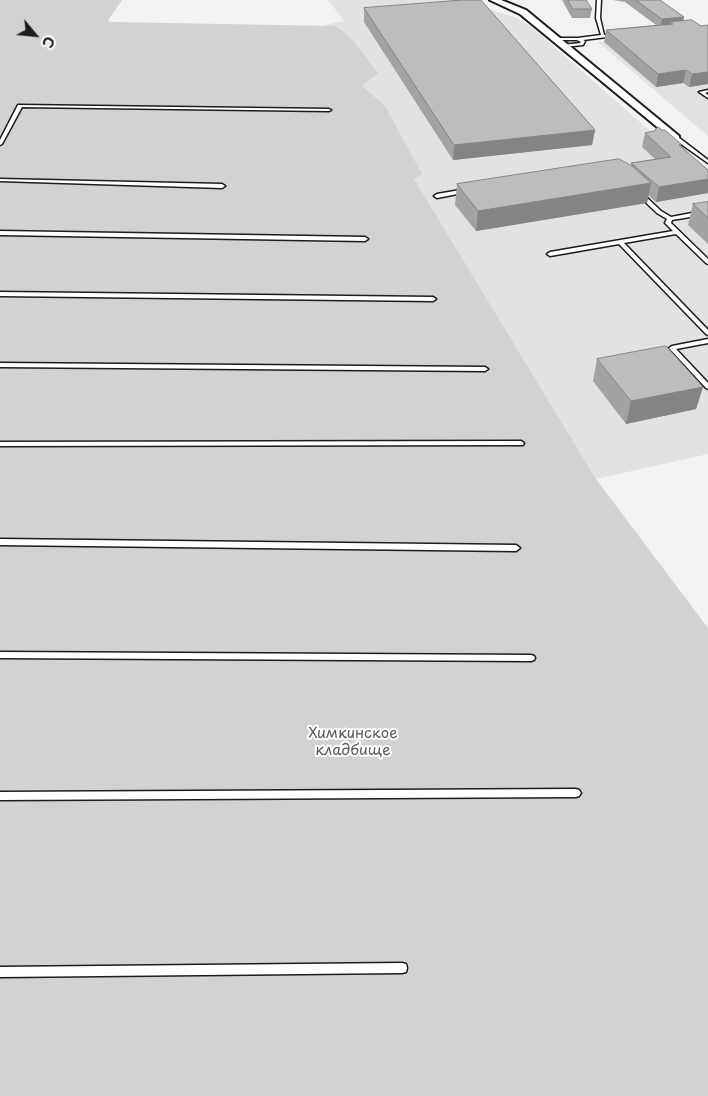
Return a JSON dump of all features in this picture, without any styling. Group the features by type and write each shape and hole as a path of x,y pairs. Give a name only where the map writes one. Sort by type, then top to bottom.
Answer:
{"street":[{"path":"494,0 523,12 676,138"}],"lane":[{"path":"599,0 596,9 603,36"},
{"path":"556,39 578,39 622,34"},
{"path":"564,46 582,44 583,41 578,39"},
{"path":"708,91 701,92 708,97"},
{"path":"0,144 2,136 20,106 329,110"},
{"path":"676,138 708,162"},
{"path":"0,180 222,186"},
{"path":"437,196 475,190"},
{"path":"638,192 659,212 670,219 708,212"},
{"path":"670,219 668,223 708,262"},
{"path":"550,254 676,232"},
{"path":"0,233 365,239"},
{"path":"620,242 708,333"},
{"path":"0,294 433,299"},
{"path":"708,341 672,348 708,387"},
{"path":"0,365 485,369"},
{"path":"0,444 521,444"},
{"path":"0,542 516,548"},
{"path":"0,655 530,658"},
{"path":"0,796 576,792"},
{"path":"0,972 402,968"}],"shaded area":[{"path":"328,0 458,0 518,18 536,31 664,143 708,172 708,454 596,479 379,122 325,25 344,21"},
{"path":"708,32 708,136 598,42"}],"green space":[{"name":"Химкинское кладбище","path":"0,0 122,0 109,19 109,22 335,26 348,35 378,73 362,86 385,106 422,174 414,179 596,479 708,628 708,1096 0,1096"}],"building":[{"path":"481,0 595,130 454,145 364,8"},
{"path":"568,0 586,0 592,9 573,9"},
{"path":"636,0 660,0 684,17 662,19"},
{"path":"692,20 701,26 708,25 708,72 692,74 686,70 658,74 606,30 673,24 670,22"},
{"path":"658,127 665,130 708,170 708,179 659,187 631,163 671,157 645,133 654,131"},
{"path":"619,159 632,166 651,183 478,211 457,184"},
{"path":"708,202 708,218 693,204"},
{"path":"666,346 703,387 631,401 597,359"}]}
